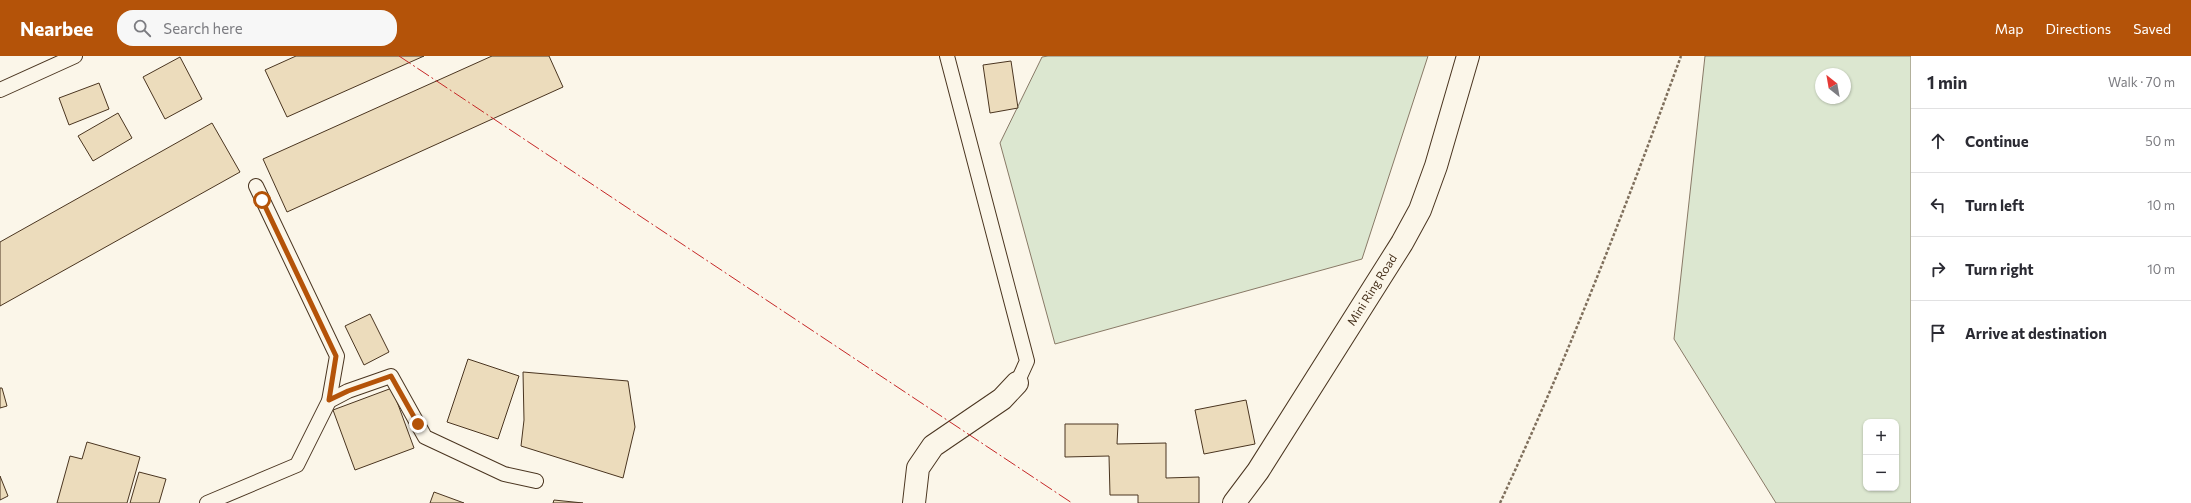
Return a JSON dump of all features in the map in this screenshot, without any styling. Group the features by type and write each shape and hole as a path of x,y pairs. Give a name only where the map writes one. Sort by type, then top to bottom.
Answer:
{"main road":[{"name":"Mini Ring Road","path":"1234,503 1262,464 1402,243 1420,210 1436,166 1468,56"},
{"path":"914,503 918,468 933,446 1002,399 1017,383"}],"lane":[{"path":"0,90 75,56"},
{"path":"947,56 1027,361 1017,383"},
{"path":"207,503 297,465 329,400 336,356 256,186"},
{"path":"329,400 348,391 391,376 425,437 504,474 536,481"}],"path":[{"path":"1500,503 1541,415 1623,214 1681,56"}],"green space":[{"path":"1428,56 1362,259 1055,344 1000,143 1042,57"},
{"path":"1705,56 1911,56 1911,503 1776,503 1674,339"}],"building":[{"path":"296,56 424,56 287,117 265,70"},
{"path":"492,56 549,56 563,87 287,212 263,159"},
{"path":"180,57 202,99 165,119 143,77"},
{"path":"1011,61 1018,108 990,113 983,65"},
{"path":"99,83 109,109 69,125 59,98"},
{"path":"118,113 132,138 93,161 78,136"},
{"path":"212,123 240,172 0,306 0,242"},
{"path":"370,314 389,352 364,365 345,326"},
{"path":"468,359 519,376 498,439 447,422"},
{"path":"523,372 628,381 635,427 623,478 521,446 524,420"},
{"path":"0,388 2,388 7,406 0,408"},
{"path":"392,388 414,448 355,470 333,410"},
{"path":"1246,400 1255,444 1204,454 1195,410"},
{"path":"1065,424 1118,424 1117,444 1166,443 1166,478 1199,477 1199,503 1138,503 1138,495 1110,495 1109,456 1065,457"},
{"path":"87,442 140,457 127,503 57,503 70,456 82,459"},
{"path":"139,472 166,479 159,503 130,503"},
{"path":"0,476 8,496 0,500"},
{"path":"434,492 464,503 430,503"},
{"path":"554,500 583,503 553,503"}],"power":[{"path":"399,56 1072,503"}],"route":[{"path":"262,200 336,356 329,400 348,391 391,376 418,424"}]}
